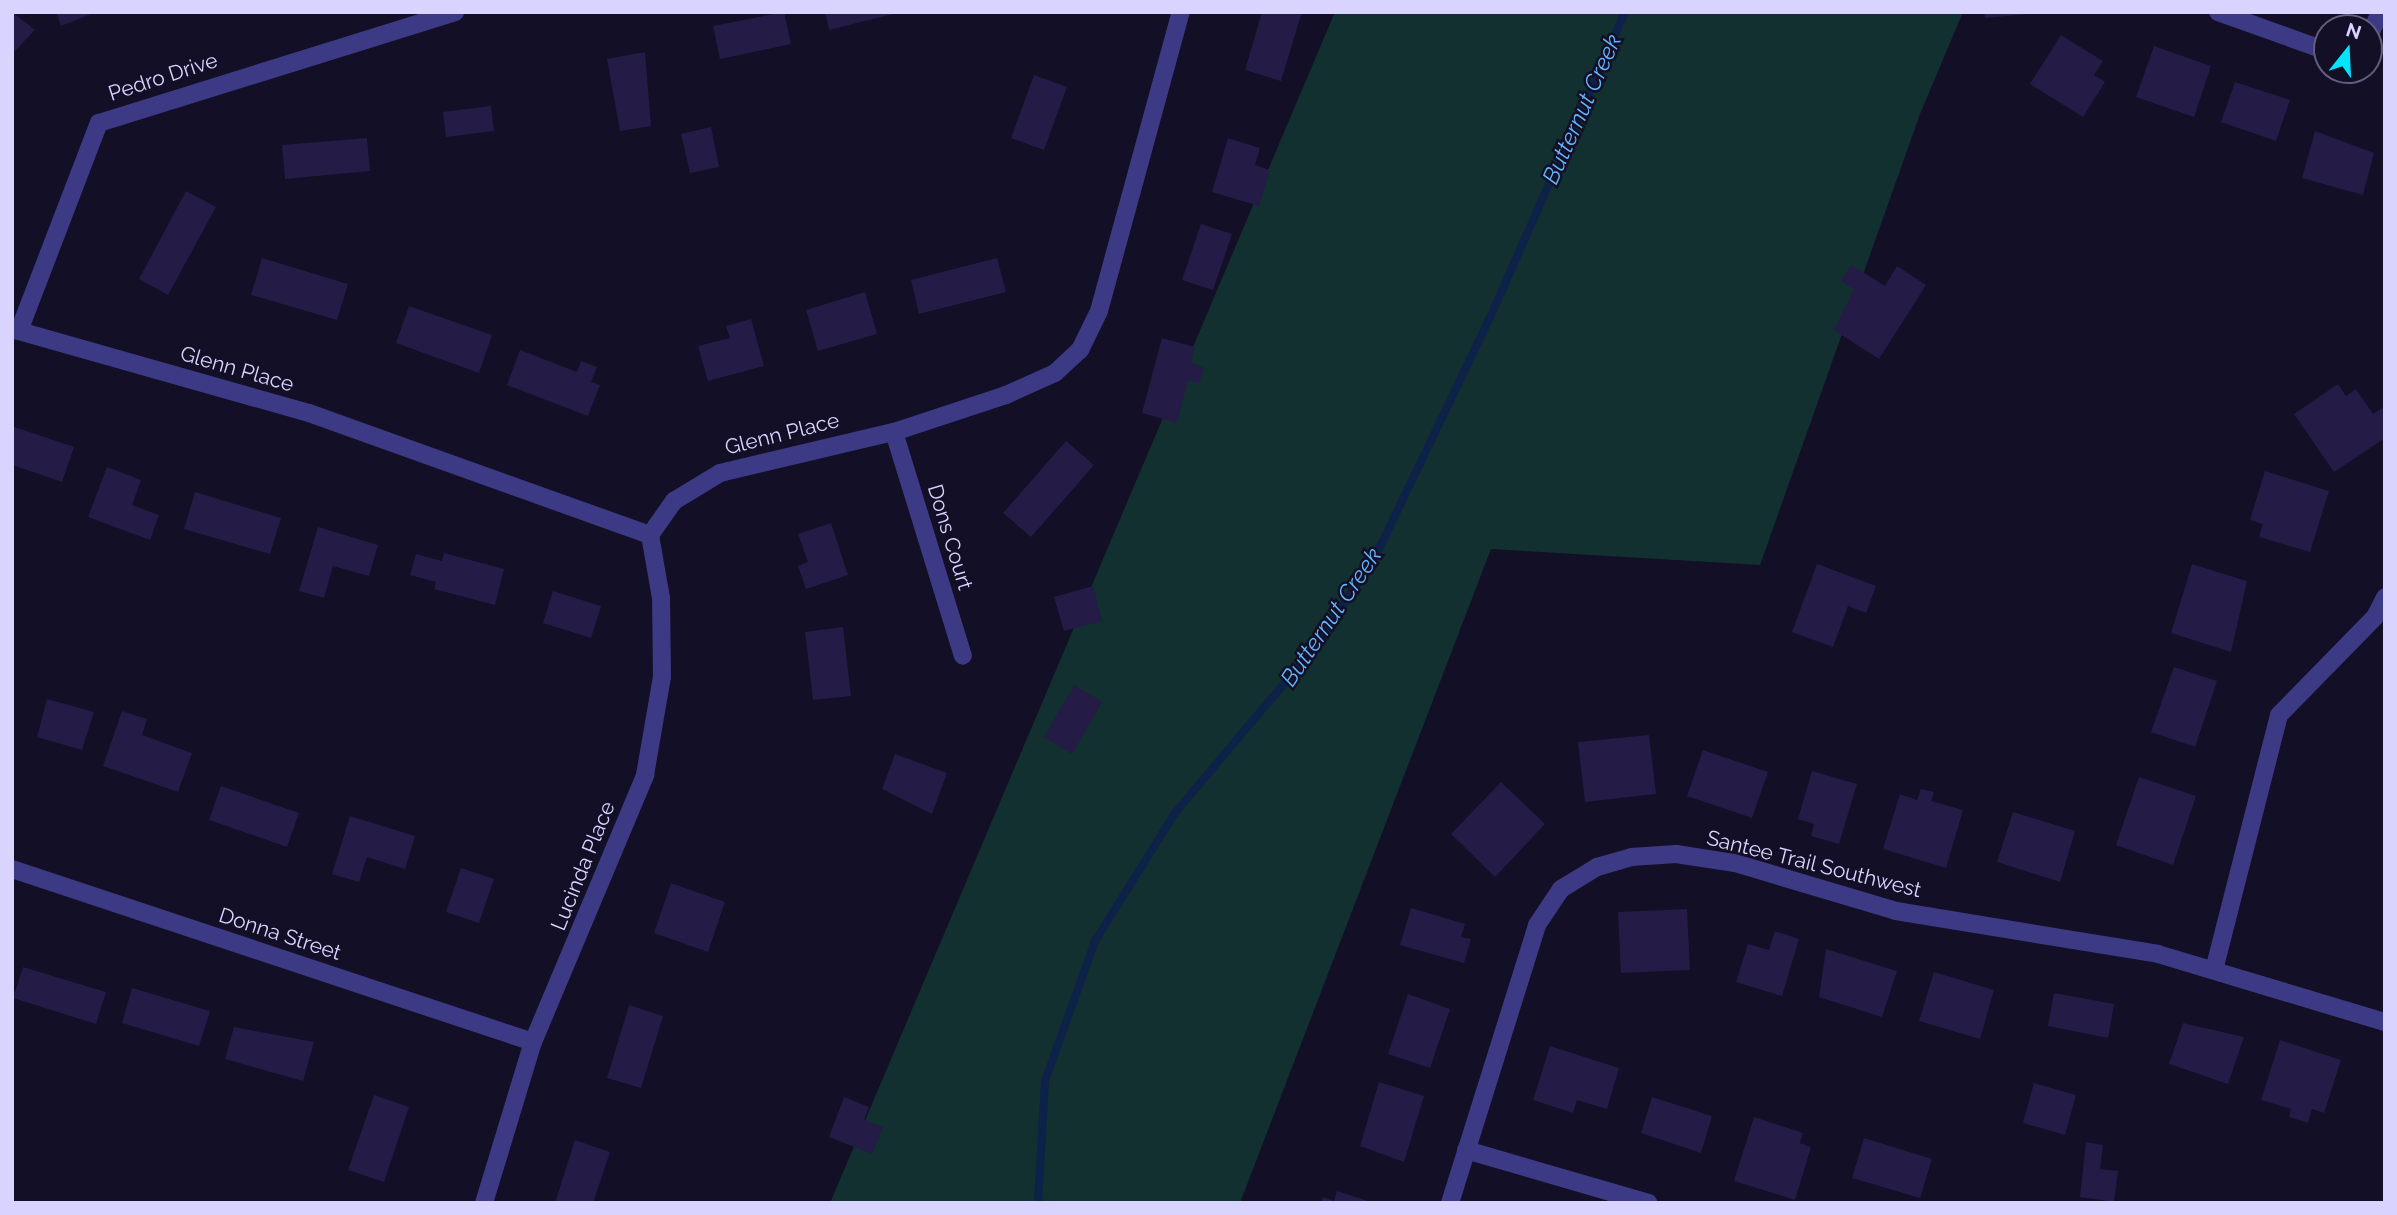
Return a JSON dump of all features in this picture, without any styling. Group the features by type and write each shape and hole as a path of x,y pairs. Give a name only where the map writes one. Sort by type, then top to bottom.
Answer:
{"street":[{"name":"Pedro Drive","path":"16,330 99,123 455,12"},
{"name":"Glenn Place","path":"16,330 309,413 650,535 674,501 720,473 894,432 1006,396 1055,373 1080,350 1099,311 1181,12"},
{"path":"2218,12 2313,46"},
{"name":"Dons Court","path":"894,432 962,656"},
{"name":"Lucinda Place","path":"484,1203 533,1042 645,775 662,677 661,598 650,535"},
{"path":"2214,970 2279,715 2375,617 2385,597"},
{"name":"Santee Trail Southwest","path":"1450,1203 1537,925 1561,889 1597,867 1631,857 1676,854 1735,863 1896,911 2158,954 2385,1022"},
{"name":"Donna Street","path":"12,869 533,1042"},
{"path":"1466,1150 1648,1203"}],"green space":[{"path":"1335,12 1963,12 1920,114 1760,565 1491,549 1240,1203 830,1203"}],"building":[{"path":"12,12 35,30 12,54"},
{"path":"56,12 96,12 61,26"},
{"path":"784,12 791,44 720,59 713,26"},
{"path":"825,12 896,12 897,13 829,30"},
{"path":"1262,12 1302,12 1281,81 1245,70"},
{"path":"1984,12 2028,12 2028,14 1985,18"},
{"path":"2061,35 2103,61 2094,75 2105,82 2083,117 2030,84"},
{"path":"2154,46 2211,66 2194,117 2136,97"},
{"path":"645,52 651,126 620,131 607,59"},
{"path":"1034,75 1067,87 1044,150 1011,138"},
{"path":"2235,82 2290,100 2276,141 2221,122"},
{"path":"491,106 494,131 446,137 443,112"},
{"path":"711,127 719,167 690,173 681,134"},
{"path":"2315,131 2374,153 2363,195 2302,178"},
{"path":"367,138 370,171 285,179 282,145"},
{"path":"1228,138 1260,148 1255,165 1270,170 1259,206 1212,192"},
{"path":"186,191 216,207 168,295 139,279"},
{"path":"1201,224 1232,234 1213,290 1182,280"},
{"path":"262,258 348,284 337,320 251,295"},
{"path":"997,258 1006,292 919,314 911,280"},
{"path":"1851,265 1885,286 1897,266 1926,285 1879,359 1834,330 1854,289 1841,281"},
{"path":"865,292 877,334 818,351 806,310"},
{"path":"409,306 492,335 479,373 396,343"},
{"path":"751,319 764,366 708,381 698,346 730,338 726,326"},
{"path":"1162,338 1195,347 1191,363 1204,367 1199,383 1188,380 1177,423 1142,413"},
{"path":"520,350 577,372 581,361 597,367 591,382 600,385 588,416 507,385"},
{"path":"2338,384 2346,396 2356,389 2373,414 2385,406 2385,438 2334,472 2294,414"},
{"path":"12,426 74,447 62,482 12,465"},
{"path":"1066,441 1094,465 1031,537 1003,513"},
{"path":"107,467 141,480 132,505 159,515 150,540 88,517"},
{"path":"2265,471 2329,491 2310,552 2259,537 2263,524 2250,520"},
{"path":"195,492 281,518 270,554 184,529"},
{"path":"831,523 848,575 806,589 798,566 808,562 798,534"},
{"path":"318,527 378,545 369,576 333,566 324,598 299,591"},
{"path":"444,553 504,569 495,605 434,589 436,582 410,575 416,554 442,561"},
{"path":"1817,564 1876,586 1866,613 1848,606 1833,647 1792,632"},
{"path":"2192,564 2247,581 2231,652 2171,633"},
{"path":"1093,586 1102,621 1064,631 1054,597"},
{"path":"553,591 601,606 591,638 543,623"},
{"path":"843,627 851,696 813,700 805,632"},
{"path":"2174,667 2217,681 2195,747 2151,732"},
{"path":"1074,685 1102,702 1072,754 1044,737"},
{"path":"47,699 94,712 82,750 37,737"},
{"path":"122,711 147,719 142,735 192,753 178,792 103,766"},
{"path":"1649,735 1656,794 1585,802 1578,742"},
{"path":"1703,750 1768,772 1752,818 1687,796"},
{"path":"895,754 947,773 932,814 882,789"},
{"path":"1812,771 1857,784 1839,844 1811,836 1814,824 1798,819"},
{"path":"2139,777 2196,796 2173,865 2116,845"},
{"path":"1501,782 1545,824 1495,877 1451,834"},
{"path":"221,786 299,813 287,847 209,820"},
{"path":"1921,789 1934,792 1931,801 1963,810 1946,868 1883,849 1900,794 1917,800"},
{"path":"2013,812 2075,831 2060,882 1997,862"},
{"path":"350,816 415,836 405,869 367,857 359,882 332,874"},
{"path":"461,868 494,879 479,923 446,912"},
{"path":"671,883 725,902 708,952 654,933"},
{"path":"1411,908 1465,924 1461,937 1471,939 1464,963 1400,945"},
{"path":"1687,909 1690,970 1621,973 1618,912"},
{"path":"1775,931 1799,939 1782,996 1736,982 1748,944 1769,950"},
{"path":"1826,949 1897,971 1882,1017 1819,997"},
{"path":"23,967 106,992 96,1024 13,998"},
{"path":"1934,972 1994,990 1980,1039 1919,1021"},
{"path":"132,988 210,1011 199,1046 122,1023"},
{"path":"2054,993 2114,1004 2108,1038 2048,1026"},
{"path":"1408,994 1450,1009 1430,1068 1388,1054"},
{"path":"629,1005 663,1016 641,1088 607,1078"},
{"path":"2183,1023 2244,1037 2228,1084 2169,1064"},
{"path":"234,1027 314,1042 303,1081 225,1059"},
{"path":"2280,1040 2341,1060 2324,1113 2312,1109 2308,1123 2289,1117 2291,1109 2261,1100"},
{"path":"1550,1046 1619,1068 1607,1109 1577,1100 1573,1113 1533,1100"},
{"path":"1379,1082 1424,1096 1404,1162 1360,1146"},
{"path":"2034,1083 2076,1095 2065,1135 2023,1123"},
{"path":"374,1095 409,1107 384,1182 348,1170"},
{"path":"844,1097 869,1107 864,1120 883,1127 872,1154 829,1137"},
{"path":"1652,1097 1712,1116 1701,1153 1641,1133"},
{"path":"1754,1117 1803,1133 1800,1143 1811,1147 1795,1200 1734,1181"},
{"path":"1864,1138 1932,1159 1920,1198 1852,1178"},
{"path":"575,1140 610,1152 593,1203 555,1203"},
{"path":"2086,1142 2103,1145 2100,1169 2118,1171 2114,1202 2080,1197"},
{"path":"1337,1191 1371,1203 1321,1203 1323,1197 1334,1201"}],"waterway":[{"name":"Butternut Creek","path":"1038,1203 1045,1081 1095,941 1175,813 1320,641 1381,545 1489,320 1625,12"}]}
